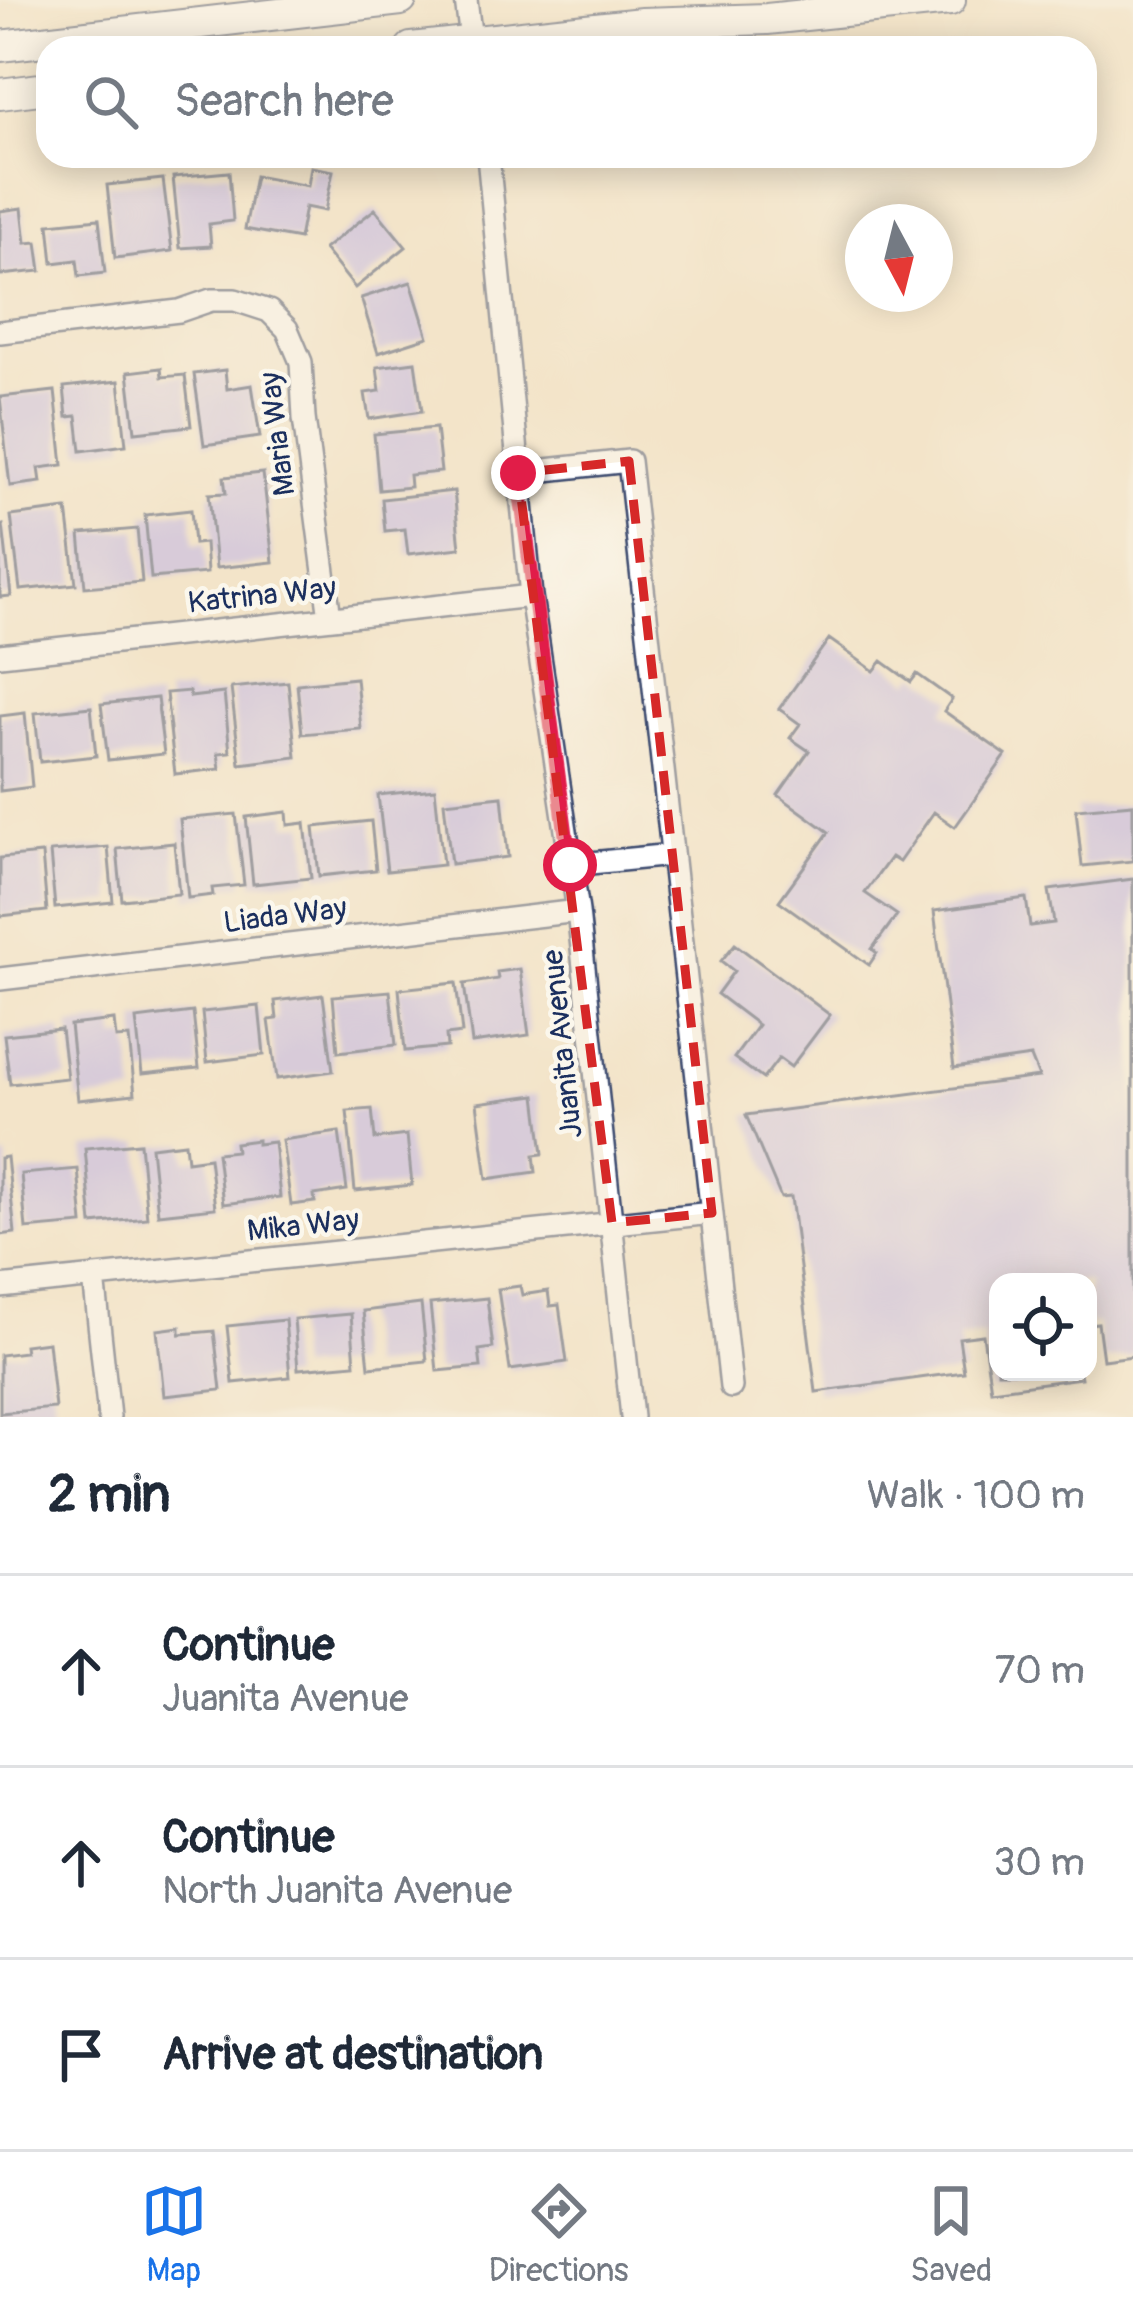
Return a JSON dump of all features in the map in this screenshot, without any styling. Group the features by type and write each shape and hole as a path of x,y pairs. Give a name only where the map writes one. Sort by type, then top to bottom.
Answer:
{"street":[{"path":"87,36 401,0"},
{"path":"466,0 470,36"},
{"path":"536,36 642,23 788,17 950,0"},
{"path":"0,46 36,42"},
{"path":"0,94 36,90"},
{"name":"Juanita Avenue","path":"489,168 531,596 578,911 632,1417"},
{"name":"Maria Way","path":"0,332 179,311 211,300 236,300 269,311 287,329 301,362 329,618"},
{"path":"518,473 629,461 731,1387"},
{"name":"Katrina Way","path":"0,655 531,596"},
{"path":"570,865 673,855"},
{"name":"Liada Way","path":"0,979 578,911"},
{"name":"Mika Way","path":"0,1287 712,1213"},
{"path":"94,1276 110,1417"}],"highlighted area":[{"path":"629,461 712,1213 612,1223 518,473"}],"building":[{"path":"311,168 333,171 325,211 305,207 299,239 245,229 255,176 308,186"},
{"path":"229,172 233,221 209,224 211,246 180,248 173,177"},
{"path":"163,179 172,251 115,258 107,185"},
{"path":"22,208 26,243 37,242 41,271 0,275 0,211"},
{"path":"375,209 406,247 355,288 324,249"},
{"path":"99,219 105,273 79,276 77,260 53,263 49,224"},
{"path":"411,282 428,337 378,353 361,298"},
{"path":"415,362 422,411 369,419 365,393 380,391 377,367"},
{"path":"161,368 162,377 185,375 191,426 135,432 128,372"},
{"path":"225,370 227,389 252,385 260,437 204,445 194,374"},
{"path":"119,381 126,445 81,451 77,416 67,417 64,387"},
{"path":"55,391 63,465 39,468 41,482 10,486 0,397"},
{"path":"436,428 441,472 409,475 410,487 379,490 374,434"},
{"path":"263,473 273,562 216,568 209,494 226,493 224,477"},
{"path":"454,491 460,548 408,554 405,529 385,531 382,499"},
{"path":"67,509 76,584 20,590 11,516"},
{"path":"191,510 194,544 205,543 207,573 151,578 145,515"},
{"path":"0,526 11,596 0,597"},
{"path":"137,529 142,582 85,587 80,534"},
{"path":"829,639 874,671 882,661 911,682 917,674 952,699 944,711 1006,755 955,827 934,812 899,862 891,857 865,893 897,915 872,949 877,953 869,965 779,901 829,832 778,795 809,751 790,738 800,724 779,709"},
{"path":"356,678 361,729 302,734 297,684"},
{"path":"288,682 296,757 240,764 231,688"},
{"path":"189,691 190,697 224,693 230,752 218,753 220,769 175,774 166,693"},
{"path":"157,698 164,754 108,760 101,704"},
{"path":"91,707 96,756 40,762 35,713"},
{"path":"25,713 32,787 0,791 0,716"},
{"path":"435,789 443,865 387,871 378,795"},
{"path":"502,796 508,857 451,864 444,802"},
{"path":"1133,804 1133,861 1082,866 1076,809"},
{"path":"287,812 288,825 305,823 311,878 253,884 246,817"},
{"path":"236,814 244,885 212,888 213,895 188,898 180,819"},
{"path":"371,821 376,870 319,876 314,827"},
{"path":"174,843 179,894 122,900 117,849"},
{"path":"108,847 113,902 55,908 50,852"},
{"path":"42,854 47,911 0,916 0,858"},
{"path":"1133,879 1133,1356 1103,1360 1097,1273 989,1273 989,1376 983,1335 959,1338 964,1372 816,1392 791,1197 781,1198 746,1115 1039,1077 1031,1057 954,1068 934,911 1026,898 1030,926 1054,923 1049,890"},
{"path":"735,944 830,1015 791,1067 779,1058 763,1079 734,1058 758,1025 717,994 734,971 721,961"},
{"path":"520,969 529,1035 472,1043 464,984 498,979 497,972"},
{"path":"456,983 462,1033 446,1035 447,1047 405,1051 399,989"},
{"path":"390,991 396,1045 338,1052 333,996"},
{"path":"323,995 333,1071 277,1079 269,1020 277,1019 275,1001"},
{"path":"259,1006 264,1055 207,1062 202,1012"},
{"path":"193,1012 199,1068 142,1074 136,1019"},
{"path":"114,1020 116,1038 129,1037 135,1094 78,1100 70,1025"},
{"path":"61,1029 67,1078 10,1084 4,1035"},
{"path":"536,1095 543,1154 534,1155 536,1172 487,1179 477,1103"},
{"path":"372,1109 375,1139 407,1135 412,1185 355,1191 347,1111"},
{"path":"339,1132 347,1190 314,1195 315,1202 291,1205 282,1140"},
{"path":"257,1140 257,1144 274,1142 280,1197 223,1204 217,1153 236,1151 235,1143"},
{"path":"140,1143 147,1218 92,1224 85,1148"},
{"path":"185,1143 187,1161 209,1158 215,1208 158,1214 151,1147"},
{"path":"7,1157 15,1233 0,1235 0,1158"},
{"path":"78,1169 83,1224 26,1229 21,1174"},
{"path":"520,1286 522,1295 548,1291 550,1306 559,1305 567,1362 510,1370 498,1289"},
{"path":"487,1298 493,1348 479,1350 481,1367 437,1371 430,1304"},
{"path":"421,1304 427,1361 369,1367 363,1311"},
{"path":"351,1314 355,1364 298,1369 294,1319"},
{"path":"285,1320 290,1377 233,1383 227,1326"},
{"path":"180,1327 180,1334 214,1331 221,1390 164,1396 157,1330"},
{"path":"48,1342 55,1408 0,1413 0,1355 25,1352 24,1345"},
{"path":"990,1381 1058,1381 991,1390"}],"route":[{"path":"518,473 570,865"}]}
